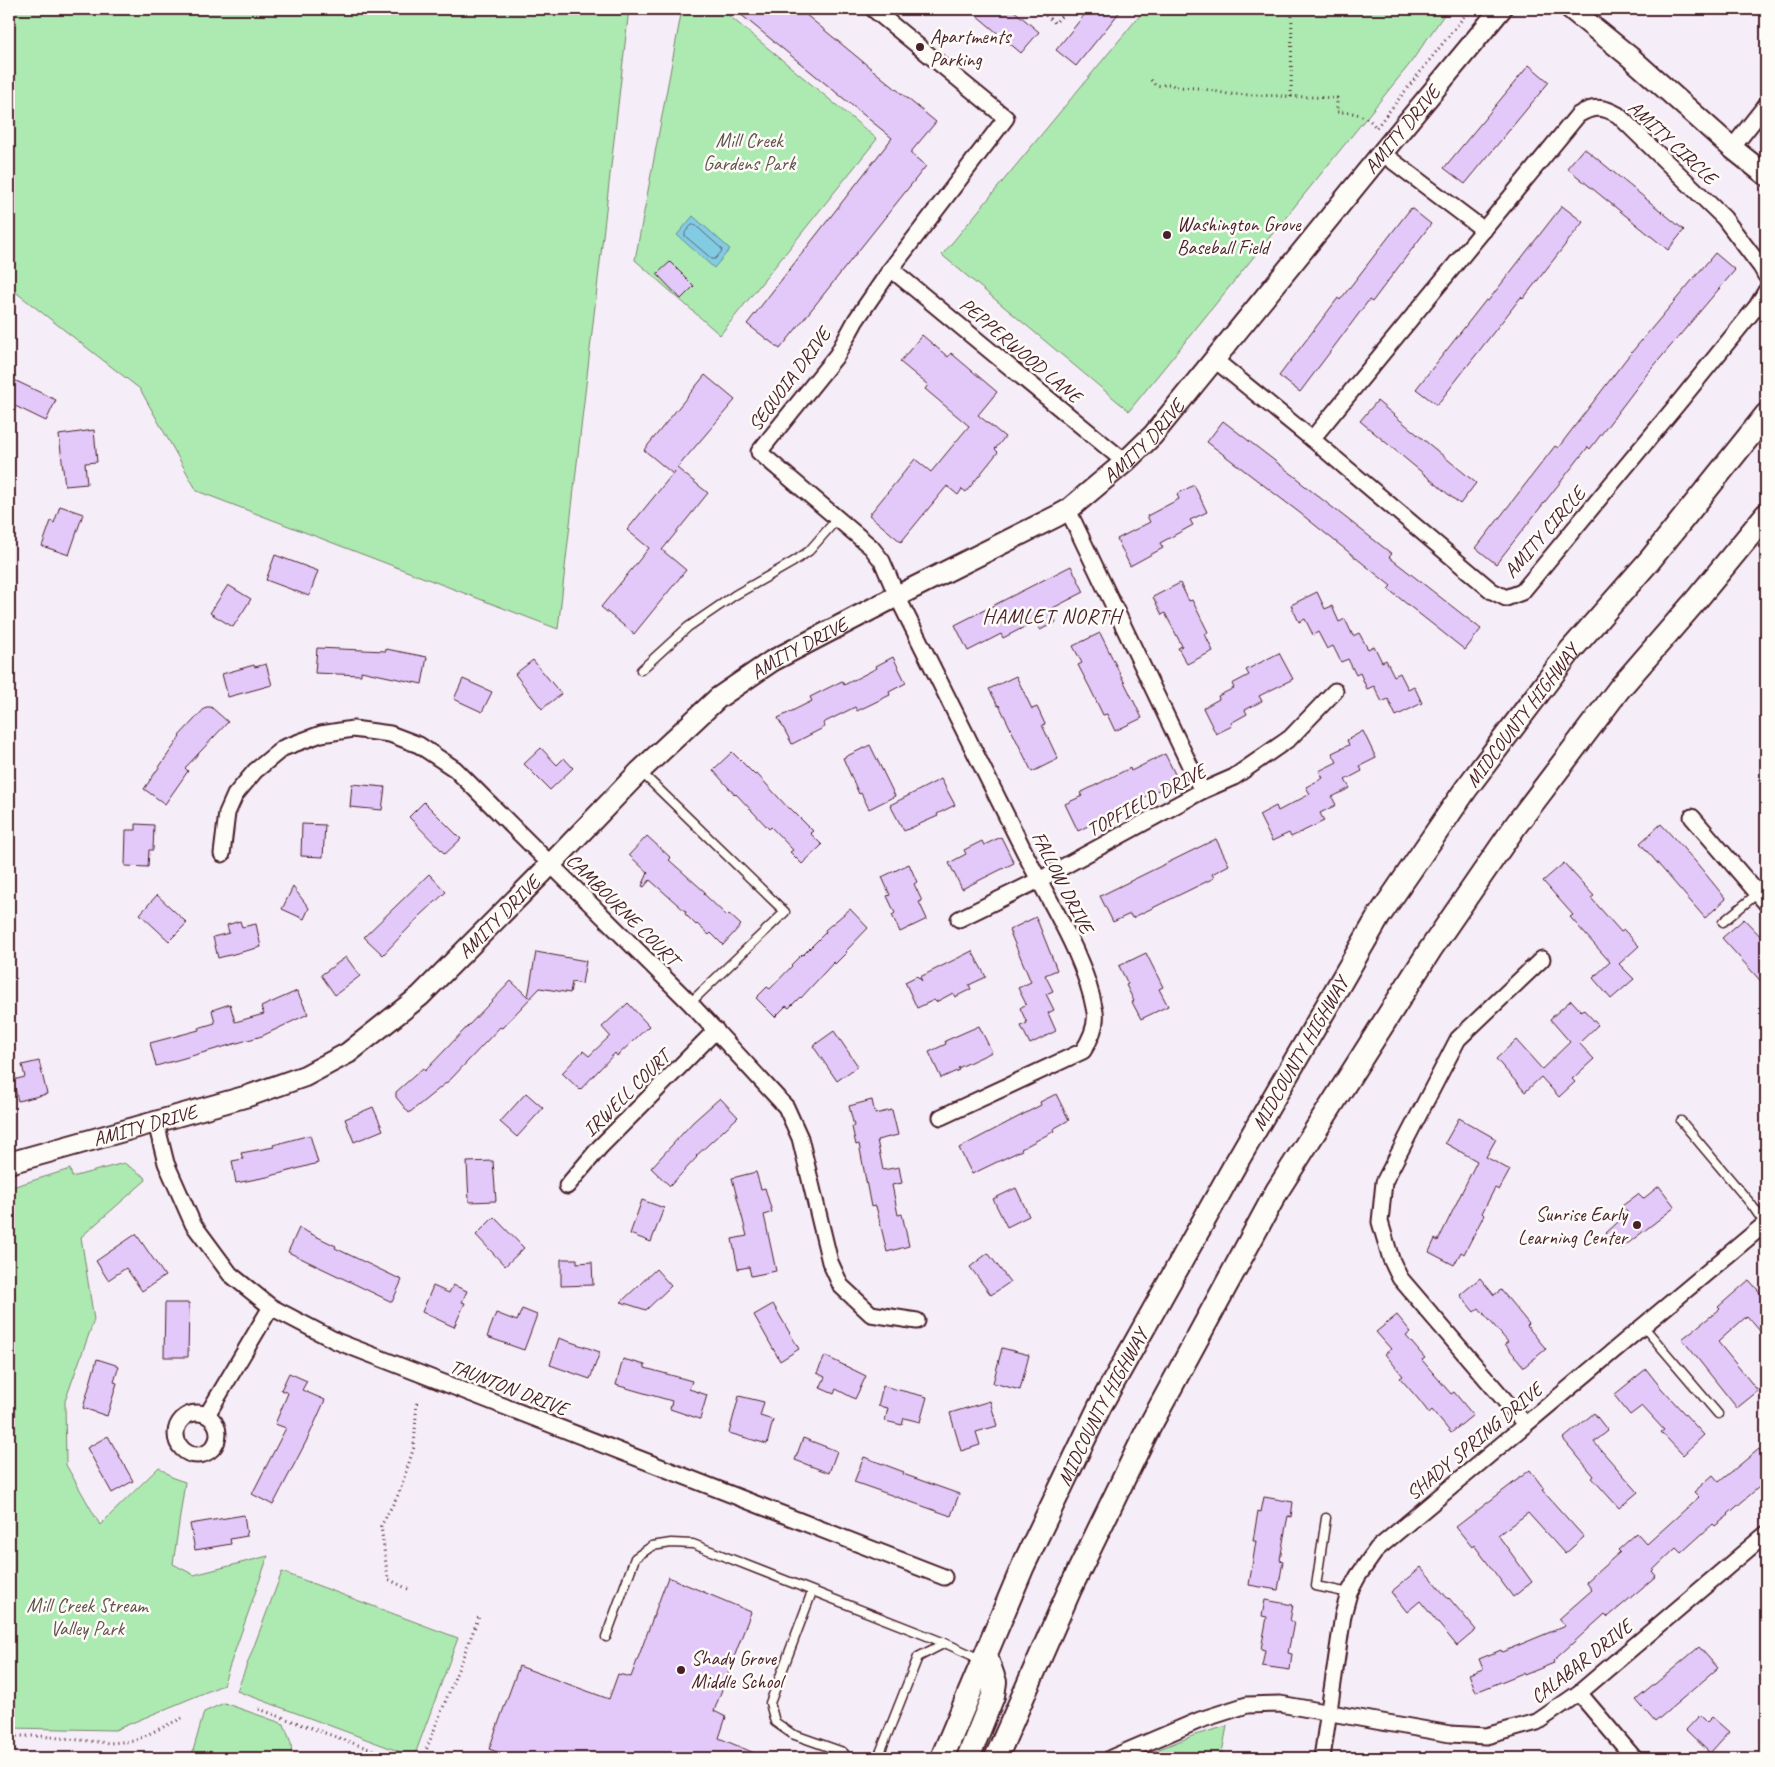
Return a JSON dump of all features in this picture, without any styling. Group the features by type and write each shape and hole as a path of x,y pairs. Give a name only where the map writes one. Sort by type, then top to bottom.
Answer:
{"main road":[{"name":"MIDCOUNTY HIGHWAY","path":"942,1758 1023,1566 1100,1406 1231,1171 1379,916 1466,789 1572,650 1650,560 1766,415"},
{"path":"996,1758 1070,1589 1146,1433 1277,1191 1430,950 1516,825 1619,689 1697,599 1766,514"},
{"path":"968,1758 993,1696 996,1682 988,1662 982,1660"}],"street":[{"name":"SEQUOIA DRIVE","path":"873,9 1006,118 891,269 856,320 837,355 758,452 871,548 882,561 897,596"},
{"name":"AMITY DRIVE","path":"9,1163 248,1096 305,1076 348,1053 420,996 640,771 718,698 772,661 1068,510 1125,462 1153,435 1501,9"},
{"path":"1571,9 1630,57 1732,148 1766,175"},
{"path":"1732,148 1766,105"},
{"name":"AMITY CIRCLE","path":"1312,439 1578,115 1588,109 1600,107 1618,115 1724,218 1762,267 1766,276"},
{"path":"1382,153 1484,230"},
{"name":"PEPPERWOOD LANE","path":"891,269 1125,462"},
{"name":"AMITY CIRCLE","path":"1215,360 1492,591 1506,598 1522,592 1680,401 1757,306 1766,291"},
{"path":"1068,510 1202,791"},
{"name":"FALLOW DRIVE","path":"897,596 1077,953 1096,1015 1091,1039 1084,1051 941,1117"},
{"name":"TOPFIELD DRIVE","path":"959,919 1039,880 1202,791 1234,777 1290,738 1335,691"},
{"name":"CAMBOURNE COURT","path":"222,854 227,813 235,795 255,771 283,748 321,734 353,729 390,734 420,744 455,769 690,1003 786,1107 800,1138 830,1262 841,1286 871,1314 917,1321"},
{"path":"1692,817 1762,898"},
{"path":"1524,1424 1400,1278 1390,1259 1380,1222 1384,1182 1458,1039 1542,959"},
{"name":"IRWELL COURT","path":"567,1186 600,1147 716,1030"},
{"name":"TAUNTON DRIVE","path":"156,1123 166,1163 193,1224 230,1274 270,1308 336,1341 944,1577"},
{"name":"SHADY SPRING DRIVE","path":"1322,1758 1343,1615 1349,1592 1377,1549 1766,1223"},
{"path":"208,1415 270,1308"},
{"name":"CALABAR DRIVE","path":"1110,1758 1200,1720 1247,1705 1280,1704 1450,1734 1486,1736 1537,1722 1579,1692 1766,1534"},
{"path":"1579,1692 1634,1758"}],"lane":[{"path":"642,670 688,627 735,595 809,551 837,519"},
{"path":"640,771 786,912 690,1003"},
{"path":"1723,922 1762,898"},
{"path":"1680,1121 1766,1223"},
{"path":"1643,1326 1718,1414"},
{"path":"1326,1518 1316,1586 1349,1592"},
{"path":"606,1637 635,1558 652,1546 671,1543 693,1544 945,1643 982,1660"},
{"path":"812,1592 770,1703 775,1722 797,1736 843,1752 848,1758"},
{"path":"878,1758 918,1657 945,1643"}],"path":[{"path":"1040,9 1055,23 1068,9"},
{"path":"1291,97 1292,9"},
{"path":"1151,80 1155,86 1171,84 1175,87 1199,88 1228,94 1337,98 1337,112 1352,112 1371,120 1376,128 1470,9"},
{"path":"408,1589 388,1579 381,1526 399,1493 414,1448 416,1399"},
{"path":"423,1758 480,1614"},
{"path":"259,1708 394,1758"},
{"path":"9,1742 16,1736 40,1736 110,1742 134,1741 182,1718"}],"green space":[{"path":"9,9 629,9 558,629 197,491 140,389 9,287"},
{"name":"Mill Creek Gardens Park","path":"682,9 721,9 877,139 720,335 635,260"},
{"path":"1145,9 1448,9 1409,65 1129,411 942,255"},
{"name":"Mill Creek Stream Valley Park","path":"124,1163 145,1177 146,1180 81,1237 94,1320 65,1401 66,1465 100,1525 159,1467 173,1478 185,1482 173,1564 194,1575 268,1556 223,1685 115,1730 9,1728 9,1188 70,1169 72,1177"},
{"path":"282,1572 458,1638 414,1757 237,1691"},
{"path":"224,1703 284,1724 291,1743 292,1758 191,1758 204,1712"},
{"path":"1227,1726 1221,1758 1136,1758 1195,1735"}],"water":[{"path":"693,216 730,249 714,268 677,235"}],"building":[{"path":"734,9 799,9 936,122 910,153 926,166 780,349 747,324 892,138"},
{"path":"969,9 1012,9 1039,32 1021,53"},
{"path":"1089,9 1122,9 1076,66 1056,50"},
{"path":"1529,65 1549,82 1465,184 1444,168"},
{"path":"1584,148 1684,230 1668,250 1567,168"},
{"path":"1562,206 1583,222 1523,299 1521,297 1437,405 1416,389"},
{"path":"1411,208 1431,224 1372,302 1369,300 1300,392 1279,376 1338,298 1340,300"},
{"path":"1715,253 1735,270 1647,374 1590,449 1588,447 1496,564 1476,548 1555,446 1558,448 1626,359"},
{"path":"670,262 694,286 681,299 657,274"},
{"path":"922,335 948,357 951,353 997,392 978,415 1005,437 995,449 998,452 966,492 962,489 958,495 947,486 901,542 869,515 915,459 931,472 969,426 925,389 928,385 900,362"},
{"path":"705,375 735,400 677,468 708,493 662,550 686,570 634,634 601,607 649,548 627,530 673,474 644,450"},
{"path":"12,379 56,400 46,421 9,403 9,387"},
{"path":"1377,401 1476,483 1460,504 1360,421"},
{"path":"1223,421 1392,554 1389,557 1481,629 1465,650 1388,589 1391,586 1207,442"},
{"path":"94,430 97,462 85,463 87,484 65,486 59,435"},
{"path":"1194,485 1207,512 1190,520 1193,525 1160,543 1163,548 1130,566 1117,539 1150,522 1147,516 1179,499 1177,494"},
{"path":"60,506 83,514 69,555 42,546 51,521 54,523"},
{"path":"275,555 318,571 309,596 266,580"},
{"path":"1071,566 1084,592 1051,609 1056,622 1040,630 1036,621 1003,638 1001,634 968,651 955,625"},
{"path":"1180,583 1189,601 1192,600 1208,632 1205,634 1213,651 1187,664 1178,648 1182,646 1165,613 1162,615 1153,597"},
{"path":"228,585 251,599 233,627 210,613"},
{"path":"1317,592 1325,609 1332,606 1339,622 1345,619 1353,636 1359,633 1368,649 1374,646 1382,662 1386,660 1394,676 1400,673 1408,689 1414,686 1422,703 1396,716 1388,699 1382,702 1374,686 1367,689 1360,673 1356,675 1348,659 1341,662 1333,646 1327,649 1318,632 1313,635 1305,619 1299,622 1291,605"},
{"path":"1100,633 1142,718 1115,731 1107,714 1103,715 1078,665 1082,663 1073,646"},
{"path":"317,648 386,651 386,649 427,657 422,684 361,671 361,675 315,673"},
{"path":"1279,653 1293,679 1259,696 1262,701 1245,710 1247,714 1231,723 1232,726 1216,734 1203,708 1219,699 1218,696 1234,688 1232,684 1249,675 1246,670"},
{"path":"893,657 906,683 889,692 890,695 857,711 855,707 823,723 825,727 792,744 778,718 812,701 810,697 842,681 844,685 877,668 876,666"},
{"path":"533,660 561,694 542,709 515,674"},
{"path":"266,664 272,685 228,697 222,674 254,665 255,667"},
{"path":"1016,676 1032,709 1037,707 1045,724 1042,725 1058,759 1032,772 999,705 989,689"},
{"path":"463,679 492,692 482,712 454,699"},
{"path":"206,707 211,707 228,722 185,768 188,771 165,804 144,789 179,736"},
{"path":"1363,731 1376,758 1360,766 1362,771 1345,780 1350,788 1332,797 1336,805 1320,813 1324,821 1291,837 1289,833 1272,841 1259,815 1276,806 1278,811 1310,794 1306,787 1323,778 1319,771 1337,762 1332,753 1349,745 1347,740"},
{"path":"870,745 895,796 869,809 861,793 859,794 843,758"},
{"path":"541,748 557,765 564,758 573,768 550,790 524,764"},
{"path":"732,752 755,775 757,774 789,809 813,831 810,833 822,845 802,864 790,852 793,850 771,827 769,829 735,795 713,770"},
{"path":"1165,754 1178,780 1078,831 1065,804 1082,796 1080,793 1130,768 1131,771"},
{"path":"941,779 955,805 937,814 938,816 904,831 890,805"},
{"path":"352,784 385,787 382,810 350,807"},
{"path":"424,802 461,839 445,854 409,817"},
{"path":"136,824 154,825 153,850 149,850 148,867 125,866 126,830 136,830"},
{"path":"302,824 325,825 323,857 301,856"},
{"path":"1661,824 1726,899 1705,918 1640,843"},
{"path":"647,836 727,916 729,914 741,925 723,945 711,933 709,935 696,925 685,914 686,912 650,880 644,887 642,886 648,873 629,855"},
{"path":"1001,837 1014,863 962,889 949,863 966,854 964,850 982,841 984,845"},
{"path":"1216,839 1229,865 1212,874 1214,878 1132,918 1130,914 1113,922 1100,896"},
{"path":"1564,863 1594,896 1591,898 1621,932 1624,930 1639,946 1619,964 1634,979 1611,999 1593,978 1610,962 1570,917 1573,915 1543,881"},
{"path":"909,864 917,882 914,884 922,901 919,902 927,919 900,932 892,915 895,913 887,896 890,895 882,877"},
{"path":"429,874 446,892 383,955 364,937"},
{"path":"293,887 309,908 304,919 282,909"},
{"path":"157,895 187,923 169,941 140,914"},
{"path":"850,909 868,928 801,998 789,1008 786,1006 775,1017 756,998 767,987 770,989 791,965 826,932 825,930"},
{"path":"1036,917 1057,970 1045,975 1053,991 1046,994 1054,1010 1048,1013 1056,1031 1030,1044 1021,1026 1027,1023 1020,1008 1026,1004 1018,988 1031,982 1009,930"},
{"path":"1744,919 1766,942 1766,987 1722,938"},
{"path":"240,921 242,927 256,924 261,947 218,958 213,937 229,933 227,925"},
{"path":"972,951 986,977 969,985 971,989 955,997 953,993 936,1002 934,1000 917,1008 905,982 917,976 922,981 920,977"},
{"path":"536,952 586,961 582,984 572,982 570,993 540,988 451,1079 409,1113 396,1097 396,1092 423,1068 425,1071 511,981 528,997"},
{"path":"1146,953 1163,987 1159,989 1168,1006 1141,1019 1132,1002 1134,1001 1126,985 1128,984 1119,966"},
{"path":"346,957 360,976 335,995 321,975"},
{"path":"297,991 308,1014 262,1036 156,1066 150,1043 199,1030 198,1028 215,1023 212,1010 230,1004 235,1022 264,1014 261,1007"},
{"path":"1571,1000 1581,1011 1583,1009 1598,1025 1579,1043 1594,1059 1572,1079 1575,1082 1559,1097 1541,1077 1525,1092 1496,1059 1516,1040 1542,1069 1570,1042 1550,1019"},
{"path":"628,1003 649,1026 617,1056 615,1053 580,1090 562,1073 583,1051 589,1056 610,1036 602,1027"},
{"path":"979,1026 992,1052 941,1078 929,1052 946,1044 945,1041"},
{"path":"834,1031 858,1066 837,1081 813,1046"},
{"path":"39,1061 47,1094 18,1101 13,1080 25,1077 22,1065"},
{"path":"526,1093 543,1108 517,1137 500,1122"},
{"path":"1056,1094 1069,1120 1022,1150 972,1174 959,1148 1041,1105 1040,1102"},
{"path":"720,1098 738,1117 696,1156 670,1186 651,1168 693,1122"},
{"path":"872,1100 875,1114 892,1110 898,1135 877,1140 883,1170 899,1167 902,1183 892,1185 898,1215 902,1214 909,1246 887,1252 876,1206 871,1207 859,1144 856,1145 849,1106"},
{"path":"373,1107 383,1130 354,1142 345,1119"},
{"path":"1459,1118 1496,1139 1486,1157 1510,1170 1499,1190 1495,1188 1482,1213 1484,1215 1464,1254 1461,1252 1454,1265 1429,1252 1435,1239 1438,1241 1477,1161 1445,1143"},
{"path":"310,1135 318,1163 267,1177 236,1183 232,1161 243,1159 241,1153 274,1147 273,1145"},
{"path":"493,1161 496,1201 469,1202 467,1162"},
{"path":"756,1172 761,1189 765,1188 772,1212 764,1215 776,1271 751,1276 749,1267 738,1269 732,1239 747,1236 732,1178"},
{"path":"1659,1186 1675,1207 1622,1248 1606,1233 1628,1213 1622,1206 1638,1194 1643,1199"},
{"path":"1016,1188 1029,1216 1007,1227 993,1199"},
{"path":"642,1200 664,1208 651,1242 630,1234"},
{"path":"494,1217 524,1248 505,1266 476,1235"},
{"path":"299,1228 336,1246 335,1248 402,1280 392,1302 288,1252"},
{"path":"136,1234 165,1276 142,1291 126,1268 108,1280 96,1261"},
{"path":"988,1253 1010,1282 991,1295 970,1267"},
{"path":"561,1259 577,1259 577,1263 592,1262 593,1285 561,1286"},
{"path":"656,1269 671,1286 646,1310 621,1302"},
{"path":"1480,1278 1494,1295 1501,1290 1529,1324 1527,1326 1546,1349 1524,1367 1505,1344 1508,1342 1479,1308 1474,1312 1460,1295"},
{"path":"1749,1280 1766,1299 1766,1338 1747,1316 1718,1342 1758,1391 1737,1408 1682,1339 1720,1309 1718,1307"},
{"path":"453,1285 467,1291 462,1302 465,1303 454,1327 422,1312 433,1286 449,1293"},
{"path":"165,1303 189,1303 188,1357 164,1357"},
{"path":"773,1304 799,1349 780,1361 754,1315"},
{"path":"522,1309 537,1315 524,1350 487,1337 496,1313 517,1321"},
{"path":"1397,1315 1411,1332 1406,1336 1425,1358 1422,1360 1451,1394 1454,1392 1473,1415 1451,1433 1432,1410 1429,1413 1400,1378 1403,1376 1385,1354 1391,1349 1376,1332"},
{"path":"559,1338 600,1352 590,1379 550,1365"},
{"path":"1002,1348 1029,1355 1020,1390 993,1383"},
{"path":"825,1356 866,1376 855,1399 836,1389 834,1394 820,1388 825,1377 817,1373"},
{"path":"97,1359 119,1366 114,1382 117,1383 107,1416 83,1408"},
{"path":"623,1359 645,1365 645,1368 692,1381 689,1389 707,1395 700,1419 670,1409 672,1401 616,1385"},
{"path":"1646,1369 1704,1435 1683,1455 1661,1432 1664,1430 1642,1406 1630,1415 1614,1395"},
{"path":"289,1373 307,1381 302,1390 325,1400 308,1438 273,1505 252,1494 286,1428 275,1424 288,1393 281,1390"},
{"path":"883,1386 927,1397 920,1422 904,1418 902,1425 885,1421 888,1408 878,1406"},
{"path":"739,1396 764,1402 760,1416 773,1420 767,1444 729,1433"},
{"path":"990,1401 997,1426 976,1432 980,1445 961,1451 950,1413"},
{"path":"1594,1413 1608,1431 1594,1442 1638,1492 1619,1508 1592,1478 1594,1476 1563,1439"},
{"path":"108,1436 133,1481 112,1493 87,1448"},
{"path":"803,1438 837,1451 829,1473 795,1460"},
{"path":"1759,1449 1766,1458 1766,1481 1729,1515 1715,1526 1713,1524 1681,1553 1676,1548 1652,1571 1656,1576 1608,1617 1605,1614 1553,1661 1554,1663 1476,1692 1469,1674 1483,1669 1479,1659 1501,1650 1502,1652 1565,1626 1559,1619 1592,1590 1586,1582 1620,1552 1618,1550 1637,1533 1647,1544 1699,1497 1694,1492 1713,1475 1719,1482"},
{"path":"864,1457 904,1472 903,1474 959,1494 951,1516 854,1482"},
{"path":"1530,1470 1544,1489 1542,1490 1584,1537 1565,1554 1528,1513 1498,1535 1532,1582 1513,1597 1474,1545 1472,1547 1456,1527"},
{"path":"1264,1497 1293,1502 1291,1517 1288,1516 1280,1560 1283,1561 1278,1590 1249,1585 1256,1541 1253,1541 1258,1511 1261,1512"},
{"path":"244,1515 247,1536 230,1539 231,1544 195,1550 190,1524"},
{"path":"1421,1567 1476,1630 1457,1646 1420,1601 1407,1612 1391,1592"},
{"name":"Shady Grove Middle School","path":"668,1577 751,1612 714,1711 726,1717 719,1738 766,1758 513,1758 489,1749 519,1666 609,1699 618,1674 631,1677"},
{"path":"1265,1600 1293,1605 1290,1621 1294,1622 1288,1653 1292,1654 1290,1670 1262,1666 1265,1650 1261,1649 1267,1617 1262,1616"},
{"path":"1699,1647 1718,1668 1655,1722 1636,1700"},
{"path":"1700,1715 1707,1722 1712,1717 1729,1732 1710,1753 1686,1730"}],"place":[{"name":"Apartments Parking","path":"920,47"},
{"name":"Washington Grove Baseball Field","path":"1167,235"},
{"name":"Sunrise Early Learning Center","path":"1637,1225"},
{"name":"Shady Grove Middle School","path":"681,1670"}],"district":[{"name":"HAMLET NORTH","path":"1052,616"}]}
